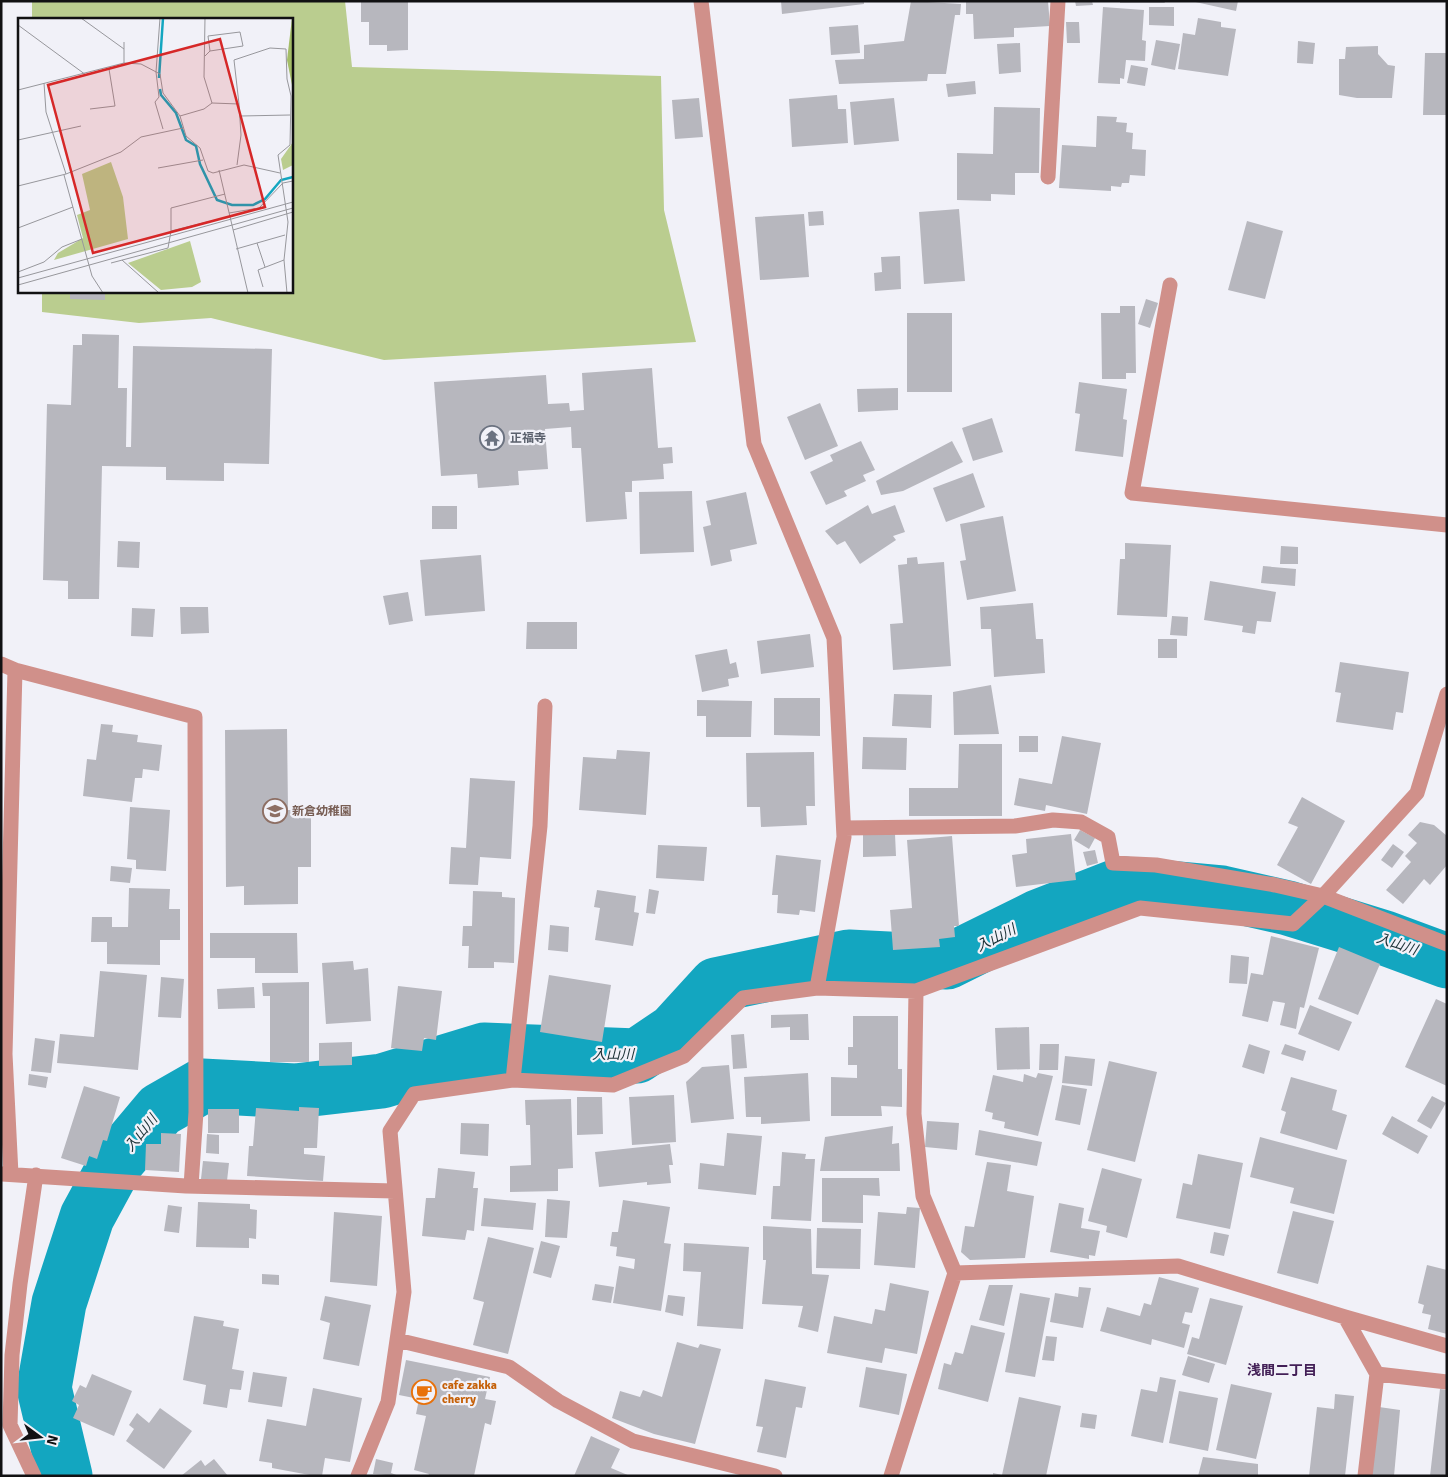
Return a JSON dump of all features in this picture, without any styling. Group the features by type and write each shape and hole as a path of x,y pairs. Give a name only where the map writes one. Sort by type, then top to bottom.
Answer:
{"street":[{"path":"701,1 754,444 834,638 844,837 817,984"},
{"path":"1048,177 1058,1"},
{"path":"1170,285 1132,494 1447,525"},
{"path":"191,1186 196,1112 195,717 8,667 6,1174 191,1186 395,1191"},
{"path":"358,1476 388,1402 404,1292 390,1131 414,1094 514,1072 613,1085 684,1056 744,998 817,984 916,991 1140,908 1293,924 1323,896 1417,793 1447,694"},
{"path":"514,1072 540,826 545,706"},
{"path":"844,828 1015,826 1053,820 1081,822 1108,837 1113,863 1156,865 1275,885 1323,896 1447,944"},
{"path":"890,1476 955,1273 923,1196 914,1114 916,991"},
{"path":"34,1476 10,1425 12,1355 36,1175"},
{"path":"955,1273 1178,1266 1447,1346"},
{"path":"1345,1317 1377,1374 1365,1476"},
{"path":"397,1340 509,1367 558,1401 633,1441 775,1476"},
{"path":"1377,1374 1447,1382"}],"green space":[{"path":"32,1 345,1 352,67 661,76 664,210 696,342 384,360 211,318 139,323 42,312 42,292 292,292 292,18 32,18"}],"building":[{"path":"361,1 408,1 408,50 387,51 387,45 369,45 369,22 361,22"},
{"path":"781,1 864,1 864,4 782,14"},
{"path":"911,1 961,4 960,15 955,15 946,74 928,74 927,81 839,84 835,60 864,59 864,45 904,41"},
{"path":"966,1 1048,1 1050,26 1014,28 1014,37 974,39 973,14 966,14"},
{"path":"1075,1 1092,1 1093,5 1076,6"},
{"path":"1120,1 1164,1 1165,3 1120,3"},
{"path":"1191,1 1238,1 1236,11"},
{"path":"1103,7 1144,10 1142,40 1146,41 1145,61 1126,60 1124,79 1120,78 1120,84 1098,83"},
{"path":"1149,7 1174,7 1174,26 1149,25"},
{"path":"1198,18 1221,22 1221,27 1236,29 1228,76 1178,69 1183,33 1195,35"},
{"path":"1066,22 1079,22 1080,43 1067,43"},
{"path":"858,25 860,53 831,55 829,27"},
{"path":"1156,40 1180,44 1175,70 1151,65"},
{"path":"1298,41 1315,43 1313,64 1297,63"},
{"path":"1020,43 1021,72 999,74 997,44"},
{"path":"1378,46 1378,54 1388,65 1395,66 1392,98 1357,98 1339,95 1339,59 1345,59 1346,47"},
{"path":"1425,53 1447,53 1447,115 1423,115"},
{"path":"1131,65 1148,68 1145,86 1127,83"},
{"path":"975,81 976,94 948,97 946,84"},
{"path":"837,95 838,109 846,109 848,143 792,147 789,99"},
{"path":"699,98 703,137 675,139 672,100"},
{"path":"894,98 899,141 854,145 850,102"},
{"path":"994,107 1040,108 1039,173 1015,173 1015,195 991,194 991,201 957,200 957,153 993,154"},
{"path":"1097,116 1117,117 1116,122 1127,123 1126,132 1133,133 1132,149 1146,150 1145,176 1130,175 1129,183 1122,183 1121,187 1111,186 1111,191 1059,188 1062,145 1096,147"},
{"path":"959,209 965,281 924,284 919,212"},
{"path":"823,211 824,225 809,226 808,212"},
{"path":"804,214 809,277 760,280 755,217"},
{"path":"1247,221 1283,231 1265,299 1228,290"},
{"path":"900,256 901,289 875,291 874,273 882,272 881,257"},
{"path":"70,292 105,292 105,300 70,299"},
{"path":"1146,299 1158,303 1150,328 1138,324"},
{"path":"1120,306 1135,306 1136,373 1126,373 1126,379 1102,379 1101,313 1120,313"},
{"path":"907,313 952,313 952,392 907,392"},
{"path":"82,334 119,335 118,388 127,388 126,447 131,447 133,346 272,349 269,464 224,463 224,481 166,480 166,467 102,466 99,599 68,599 68,581 43,580 47,404 71,405 73,345 82,345"},
{"name":"正福寺","path":"652,368 658,448 672,447 673,463 663,464 664,479 632,481 632,492 625,492 627,519 586,522 581,448 572,448 571,427 545,429 548,469 518,471 519,485 478,488 477,474 441,476 434,382 546,375 548,404 569,403 570,411 584,410 582,373"},
{"path":"1079,382 1127,389 1123,419 1127,420 1123,457 1075,451 1080,414 1075,413"},
{"path":"898,388 898,410 858,412 857,389"},
{"path":"820,403 838,446 805,460 787,417"},
{"path":"992,418 1003,452 973,461 962,428"},
{"path":"861,441 875,470 863,475 866,481 844,491 847,496 826,505 810,472 833,461 830,455"},
{"path":"952,441 963,462 903,491 881,495 876,481"},
{"path":"973,473 985,507 946,522 933,488"},
{"path":"692,491 694,552 640,554 639,492"},
{"path":"746,492 757,544 730,550 732,561 711,566 703,527 711,525 706,501"},
{"path":"868,505 872,514 895,505 905,532 893,536 896,540 860,564 845,541 837,545 825,531"},
{"path":"432,506 457,506 457,529 432,529"},
{"path":"1003,516 1016,591 967,600 960,561 966,560 960,524"},
{"path":"118,541 140,542 139,568 117,567"},
{"path":"1125,543 1171,545 1167,617 1117,615 1120,559 1125,559"},
{"path":"1281,546 1298,547 1298,564 1280,564"},
{"path":"481,555 485,611 425,616 420,560"},
{"path":"917,557 918,564 944,562 951,666 893,670 890,624 903,623 898,565 907,564 907,558"},
{"path":"1263,566 1296,569 1295,586 1261,583"},
{"path":"1210,581 1276,592 1271,622 1257,621 1255,634 1242,632 1243,626 1204,620"},
{"path":"408,592 413,621 389,625 383,596"},
{"path":"1033,603 1036,639 1043,639 1045,673 994,677 991,629 981,629 980,607"},
{"path":"180,607 208,607 209,633 181,634"},
{"path":"132,608 155,609 153,637 131,636"},
{"path":"1172,616 1188,617 1187,636 1170,635"},
{"path":"527,622 577,622 577,649 526,649"},
{"path":"810,634 814,667 761,674 757,641"},
{"path":"1158,639 1177,639 1177,658 1158,658"},
{"path":"727,649 730,664 736,662 739,677 728,679 729,686 702,692 695,655"},
{"path":"1340,662 1409,672 1403,713 1396,712 1393,730 1336,722 1341,693 1335,692"},
{"path":"991,685 999,734 954,735 953,692"},
{"path":"894,694 932,695 931,728 892,726"},
{"path":"774,698 820,698 820,736 774,735"},
{"path":"697,700 752,701 751,737 706,737 706,716 697,716"},
{"path":"101,724 113,725 112,732 138,735 137,742 162,745 159,771 143,769 142,778 135,778 132,802 83,796 87,759 96,760"},
{"path":"287,729 288,810 311,810 311,867 298,867 298,904 244,905 244,886 226,887 225,730"},
{"path":"1019,736 1038,736 1038,752 1019,752"},
{"path":"1062,736 1101,743 1087,814 1046,805 1045,811 1014,805 1019,778 1052,784"},
{"path":"863,737 907,738 906,770 862,769"},
{"path":"959,744 1002,744 1002,816 909,816 909,788 958,788"},
{"path":"617,750 650,752 646,815 579,810 583,757 616,759"},
{"path":"814,752 815,806 806,806 807,825 761,827 760,807 747,807 746,753"},
{"path":"470,778 515,781 511,859 480,857 478,885 449,884 451,847 466,848"},
{"path":"1302,797 1345,821 1311,884 1277,865 1298,827 1288,823"},
{"path":"130,807 170,810 166,871 136,869 136,860 127,859"},
{"path":"1420,822 1434,825 1447,836 1447,865 1430,885 1424,879 1403,904 1386,890 1411,862 1405,856 1417,843 1408,835"},
{"path":"1080,830 1095,838 1089,849 1074,840"},
{"path":"895,834 896,856 863,857 863,835"},
{"path":"1071,834 1076,880 1016,887 1012,855 1027,853 1026,839"},
{"path":"952,836 959,926 954,926 955,937 939,939 940,947 893,950 890,910 912,908 907,840"},
{"path":"1393,844 1404,852 1392,868 1381,860"},
{"path":"658,845 707,847 704,881 656,878"},
{"path":"1095,850 1098,863 1087,866 1083,852"},
{"path":"776,855 821,860 815,912 800,910 799,915 777,913 778,895 772,895"},
{"path":"111,866 132,868 130,883 110,881"},
{"path":"129,888 170,889 169,909 180,909 180,940 160,940 160,965 107,964 107,942 91,942 92,917 112,917 112,927 128,927"},
{"path":"649,889 659,891 655,914 646,913"},
{"path":"597,890 636,896 634,912 639,913 633,946 595,940 600,908 594,907"},
{"path":"473,891 502,892 502,897 515,898 514,963 494,962 494,968 468,968 469,946 462,946 463,926 472,926"},
{"path":"550,925 569,927 568,952 548,950"},
{"path":"210,933 297,933 298,973 255,973 255,958 210,958"},
{"path":"1271,936 1319,948 1304,1008 1300,1007 1296,1029 1280,1025 1285,1003 1273,1001 1268,1022 1242,1016 1251,973 1263,975"},
{"path":"1339,947 1380,964 1358,1015 1318,999"},
{"path":"1231,955 1249,957 1247,984 1229,983"},
{"path":"353,961 354,970 368,968 371,1021 326,1024 322,963"},
{"path":"100,971 147,975 138,1070 57,1063 60,1034 94,1037"},
{"path":"549,975 611,985 602,1042 540,1032"},
{"path":"161,977 184,979 181,1018 158,1017"},
{"path":"309,982 309,1062 270,1062 270,996 263,996 262,983"},
{"path":"398,986 442,991 436,1040 424,1038 422,1051 391,1048"},
{"path":"254,987 255,1008 218,1009 217,989"},
{"path":"1436,999 1447,1004 1447,1086 1405,1067"},
{"path":"1310,1005 1352,1022 1339,1051 1298,1034"},
{"path":"808,1014 809,1040 790,1040 790,1027 771,1028 771,1015"},
{"path":"853,1016 898,1016 898,1069 902,1069 902,1107 881,1106 882,1116 831,1116 831,1077 857,1078 857,1065 848,1065 848,1047 853,1047"},
{"path":"1029,1027 1030,1069 997,1070 995,1028"},
{"path":"744,1034 747,1068 733,1069 731,1035"},
{"path":"35,1038 55,1041 51,1073 31,1071"},
{"path":"352,1042 352,1065 319,1066 319,1043"},
{"path":"1040,1044 1059,1044 1058,1070 1039,1070"},
{"path":"1249,1044 1270,1051 1264,1074 1242,1067"},
{"path":"1285,1044 1306,1051 1303,1061 1281,1054"},
{"path":"1065,1056 1095,1059 1092,1086 1062,1083"},
{"path":"1109,1061 1157,1072 1135,1162 1087,1150"},
{"path":"729,1065 734,1119 691,1123 686,1082 702,1067"},
{"path":"808,1073 810,1121 761,1124 761,1117 746,1117 744,1077"},
{"path":"1038,1073 1053,1076 1038,1136 1004,1128 1005,1122 992,1119 993,1113 985,1111 993,1075 1023,1082 1024,1074 1036,1078"},
{"path":"29,1074 48,1077 46,1088 28,1085"},
{"path":"1291,1077 1337,1090 1332,1110 1347,1115 1337,1150 1280,1133 1286,1112 1281,1110"},
{"path":"1062,1085 1087,1089 1080,1125 1055,1120"},
{"path":"84,1086 120,1097 107,1141 103,1140 97,1159 89,1156 86,1166 61,1158"},
{"path":"674,1095 676,1142 632,1145 629,1097"},
{"path":"1432,1096 1446,1103 1431,1129 1417,1121"},
{"path":"577,1097 602,1097 603,1134 577,1135"},
{"path":"571,1099 573,1168 558,1169 558,1191 510,1192 510,1166 531,1165 530,1125 526,1125 525,1100"},
{"path":"299,1107 319,1108 317,1148 304,1148 304,1154 325,1156 323,1181 247,1176 249,1146 253,1146 256,1108 299,1111"},
{"path":"208,1109 239,1109 239,1133 208,1133"},
{"path":"1392,1116 1428,1136 1418,1154 1382,1134"},
{"path":"927,1121 959,1123 957,1150 925,1147"},
{"path":"461,1123 489,1124 488,1156 460,1154"},
{"path":"893,1126 892,1144 899,1143 900,1171 820,1171 825,1137"},
{"path":"979,1130 1042,1142 1037,1166 975,1155"},
{"path":"161,1133 181,1134 179,1172 145,1170 146,1144 161,1144"},
{"path":"727,1133 762,1136 756,1195 698,1189 700,1163 724,1166"},
{"path":"207,1134 219,1135 219,1154 206,1153"},
{"path":"1260,1137 1347,1160 1334,1214 1290,1203 1294,1188 1250,1177"},
{"path":"670,1144 673,1165 669,1165 671,1183 647,1185 647,1182 599,1187 595,1152"},
{"path":"782,1152 806,1154 805,1159 815,1159 811,1221 771,1219 773,1186 780,1186"},
{"path":"1198,1154 1243,1163 1230,1229 1176,1218 1183,1183 1192,1185"},
{"path":"203,1161 229,1163 227,1181 201,1179"},
{"path":"987,1162 1011,1165 1007,1191 1034,1196 1025,1258 970,1260 961,1252 965,1226 974,1227"},
{"path":"438,1168 475,1172 473,1188 478,1188 474,1231 467,1230 465,1240 422,1236 426,1198 435,1198"},
{"path":"1102,1168 1142,1179 1127,1238 1106,1232 1107,1226 1088,1221"},
{"path":"822,1178 879,1178 880,1196 863,1195 863,1223 822,1222"},
{"path":"484,1198 536,1203 533,1230 481,1226"},
{"path":"547,1199 570,1201 567,1238 545,1237"},
{"path":"623,1200 670,1207 664,1243 671,1244 661,1311 613,1303 619,1266 634,1269 635,1259 616,1256 617,1247 610,1246 612,1232 618,1232"},
{"path":"198,1202 250,1204 250,1209 257,1210 256,1239 249,1238 249,1248 196,1247"},
{"path":"1059,1203 1084,1208 1081,1228 1100,1231 1095,1256 1089,1255 1089,1259 1050,1252"},
{"path":"168,1205 182,1207 179,1233 164,1231"},
{"path":"907,1207 920,1208 915,1268 874,1265 878,1212 906,1214"},
{"path":"1293,1211 1334,1221 1318,1284 1277,1273"},
{"path":"334,1212 382,1216 377,1286 330,1282"},
{"path":"763,1226 811,1229 812,1274 829,1275 818,1332 798,1327 803,1306 762,1304 766,1260 763,1260"},
{"path":"817,1228 861,1229 860,1269 816,1268"},
{"path":"1214,1232 1229,1235 1224,1256 1210,1253"},
{"path":"488,1237 534,1248 508,1354 473,1345 484,1302 473,1299"},
{"path":"541,1241 560,1246 551,1278 533,1273"},
{"path":"684,1243 749,1247 743,1329 697,1326 701,1272 683,1271"},
{"path":"1427,1265 1447,1270 1447,1334 1428,1329 1431,1315 1422,1313 1424,1305 1418,1303"},
{"path":"262,1274 279,1275 279,1285 262,1284"},
{"path":"1159,1277 1199,1288 1192,1313 1185,1312 1182,1323 1190,1325 1184,1348 1152,1339 1151,1345 1100,1331 1107,1307 1140,1316 1144,1303 1151,1305"},
{"path":"890,1283 929,1291 917,1354 885,1348 882,1363 827,1353 834,1316 872,1324 875,1309 885,1311"},
{"path":"595,1284 614,1287 611,1303 592,1300"},
{"path":"989,1285 1013,1285 1004,1326 979,1320"},
{"path":"1079,1287 1091,1288 1083,1328 1050,1322 1055,1293 1078,1297"},
{"path":"1020,1293 1050,1298 1035,1377 1005,1372"},
{"path":"668,1295 685,1297 683,1316 665,1312"},
{"path":"325,1296 371,1305 359,1366 323,1359 330,1323 320,1320"},
{"path":"1210,1298 1243,1306 1226,1365 1187,1354 1192,1337 1199,1339"},
{"path":"194,1316 224,1321 223,1326 239,1329 232,1369 244,1371 241,1390 230,1389 227,1408 203,1404 206,1385 183,1380"},
{"path":"971,1325 1005,1333 988,1402 938,1389 944,1363 951,1365 955,1352 963,1354"},
{"path":"1046,1336 1057,1337 1054,1361 1042,1360"},
{"path":"677,1342 698,1348 700,1344 721,1349 695,1444 654,1434 612,1418 620,1391 640,1397 643,1390 662,1397"},
{"path":"1188,1356 1215,1364 1209,1383 1182,1375"},
{"path":"406,1360 490,1377 485,1399 496,1401 491,1425 485,1423 474,1476 428,1476 429,1474 414,1470 426,1416 416,1414 419,1399 399,1395"},
{"path":"866,1367 907,1374 899,1415 859,1407"},
{"path":"253,1372 287,1377 282,1407 248,1402"},
{"path":"92,1374 132,1391 114,1436 73,1418 79,1405 72,1401 80,1385 86,1388"},
{"path":"1160,1377 1176,1380 1163,1443 1131,1436 1141,1389 1157,1392"},
{"path":"765,1379 806,1387 802,1408 796,1407 786,1458 757,1452 763,1427 756,1426"},
{"path":"1231,1384 1272,1393 1256,1459 1216,1450"},
{"path":"313,1388 362,1398 350,1462 325,1458 322,1476 315,1476 272,1468 272,1463 259,1461 267,1419 306,1426"},
{"path":"1440,1389 1447,1390 1447,1476 1430,1476"},
{"path":"1179,1391 1218,1398 1208,1451 1169,1443"},
{"path":"1335,1394 1354,1396 1345,1476 1309,1476 1317,1407 1334,1409"},
{"path":"1019,1397 1061,1406 1046,1476 993,1476 993,1473 1002,1475"},
{"path":"1379,1407 1400,1410 1394,1476 1372,1475"},
{"path":"160,1408 192,1431 164,1469 126,1441 134,1429 129,1425 137,1413 149,1423"},
{"path":"1082,1413 1097,1415 1095,1429 1080,1427"},
{"path":"591,1436 620,1449 611,1468 630,1476 574,1476"},
{"path":"1203,1457 1258,1464 1258,1476 1198,1476"},
{"path":"214,1459 228,1476 181,1476 201,1460 205,1466"},
{"path":"376,1459 393,1463 391,1473 399,1476 373,1474"}],"waterway":[{"name":"入山川","path":"65,1476 44,1388 59,1303 87,1217 118,1160 160,1110 202,1086 295,1091 382,1081 484,1050 637,1056 674,1031 716,985 849,957 947,962 1038,917 1123,884 1222,893 1288,908 1385,938 1447,961"}],"place":[{"name":"正福寺","path":"492,438"},
{"name":"新倉幼稚園","path":"275,811"},
{"name":"cafe zakka cherry","path":"424,1392"}],"district":[{"name":"浅間二丁目","path":"1282,1370"}]}
